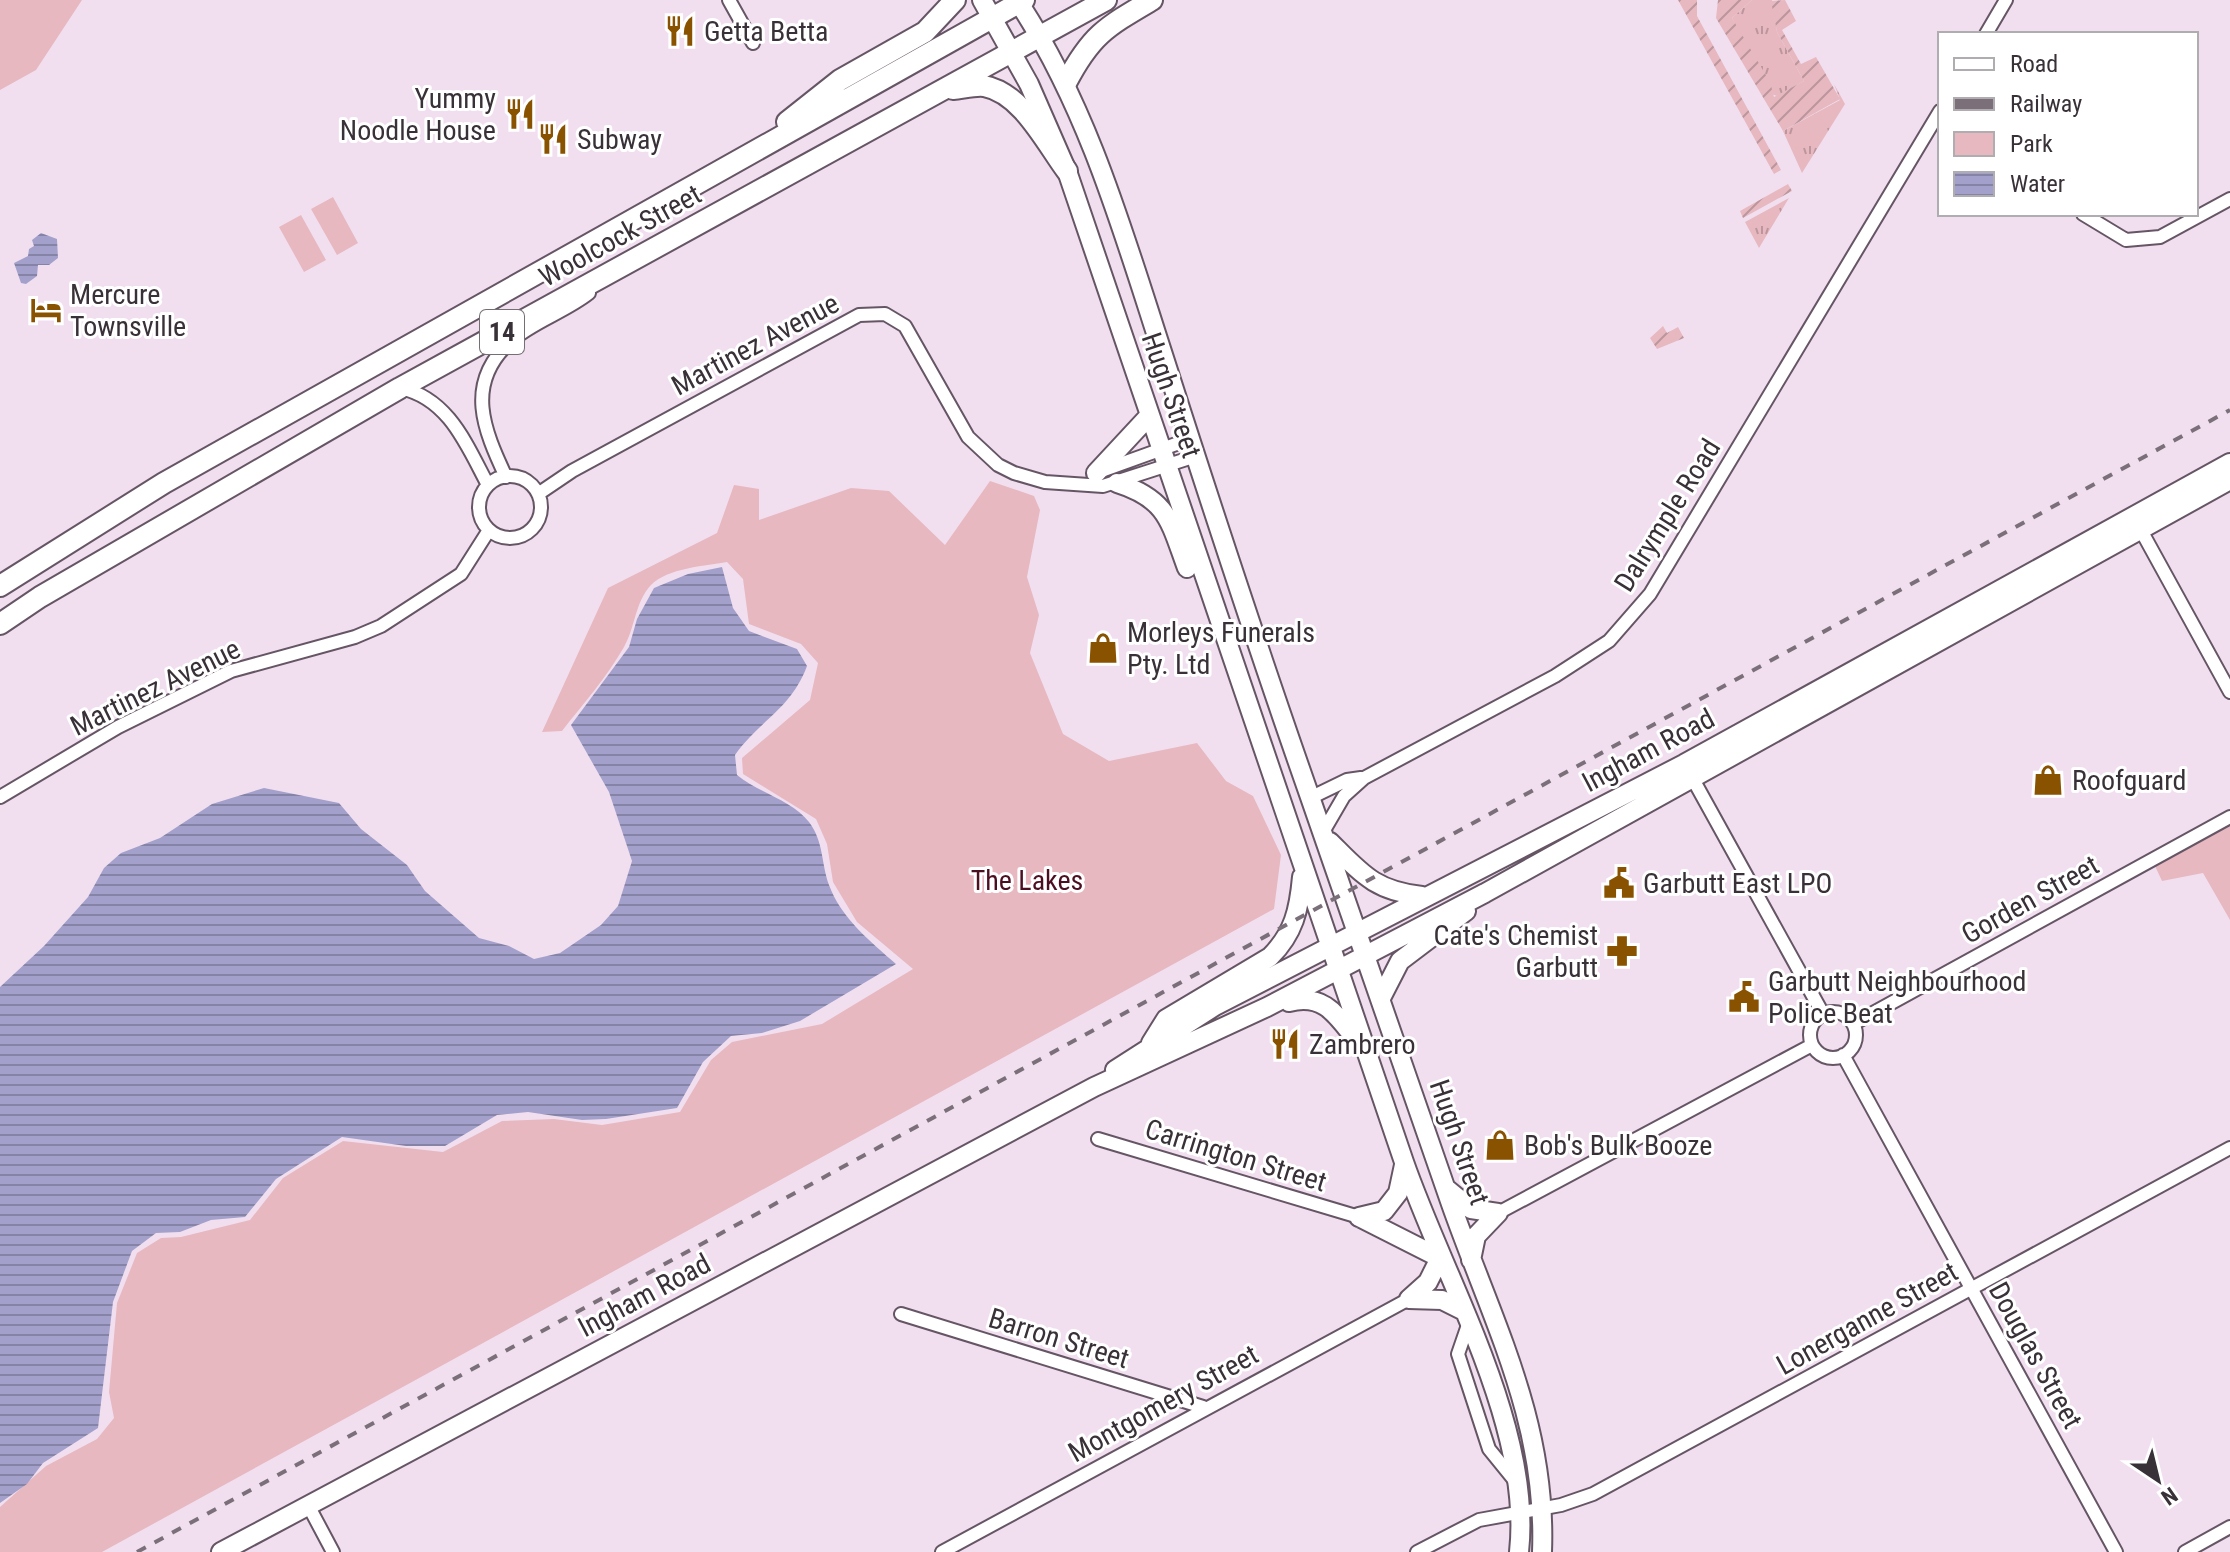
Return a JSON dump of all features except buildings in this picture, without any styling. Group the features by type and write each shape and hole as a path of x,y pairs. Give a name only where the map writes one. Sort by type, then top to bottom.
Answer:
{"main road":[{"path":"740,160 840,80 925,32 955,0"},
{"name":"Woolcock Street","path":"0,624 53,589 400,388 1106,0"},
{"path":"1066,83 1087,44 1105,28 1152,0"},
{"name":"Woolcock Street","path":"0,586 154,489 740,160 988,9 1020,1"},
{"name":"Hugh Street","path":"1020,1 1066,83 1102,169 1310,798 1471,1260 1532,1425 1544,1508 1542,1552"},
{"name":"Hugh Street","path":"988,9 1029,84 1067,171 1302,873 1440,1258 1496,1390 1517,1483 1521,1513 1519,1552"},
{"path":"943,90 981,86 999,92 1016,104 1067,171"},
{"path":"1096,473 1149,416"},
{"name":"Ingham Road","path":"2137,523 2230,463"},
{"name":"Ingham Road","path":"221,1552 1094,1087 1267,1007 1485,893 1688,770 2137,523 2230,480"},
{"path":"1117,483 1153,499 1164,510 1194,589 1217,623"},
{"name":"Ingham Road","path":"1094,1087 1150,1045 1215,1006 1422,896 1688,770"},
{"path":"1284,818 1310,798"},
{"path":"1324,834 1368,880 1399,893 1422,896"},
{"path":"1150,1045 1166,1019 1270,957 1281,946 1297,919 1302,873"},
{"path":"1381,998 1400,961 1457,920 1485,893"},
{"path":"1267,1007 1307,997 1316,1000 1337,1016 1367,1053"},
{"path":"1359,1217 1384,1211 1398,1193 1405,1164"},
{"path":"1446,1189 1471,1209 1498,1213"},
{"path":"1471,1260 1476,1236 1498,1213"},
{"path":"1359,1217 1440,1258 1428,1282 1409,1299"},
{"path":"1409,1299 1442,1300 1465,1318"}],"street":[{"path":"729,0 753,43"},
{"path":"1987,32 2006,0"},
{"name":"Dalrymple Road","path":"1324,834 1344,796 1364,778 1555,676 1609,641 1650,594 1938,120"},
{"path":"2086,216 2126,240 2160,237 2230,199"},
{"path":"506,477 483,426 481,410 485,376 510,342 571,306 629,262"},
{"name":"Martinez Avenue","path":"538,494 572,471 859,315 872,313 885,314 905,326 956,421 981,452 998,465 1035,480 1103,486 1117,483 1193,448"},
{"path":"400,388 433,401 445,412 488,485"},
{"name":"Martinez Avenue","path":"1077,483 1096,473 1164,459 1193,448"},
{"path":"506,477 527,481 538,494 540,513 530,531 508,538 489,530 479,510 482,494 488,485 506,477"},
{"path":"2137,523 2230,692"},
{"name":"Martinez Avenue","path":"0,797 118,727 231,671 355,637 381,626 461,574 489,530"},
{"path":"1688,770 1823,1014"},
{"path":"1310,798 1347,780 1364,778"},
{"name":"Gorden Street","path":"1853,1024 2230,817"},
{"path":"1840,1013 1853,1024 1856,1035 1852,1047 1843,1055 1831,1058 1820,1054 1812,1045 1810,1033 1814,1022 1823,1014 1840,1013"},
{"path":"1498,1213 1812,1045"},
{"name":"Douglas Street","path":"1843,1055 2116,1552"},
{"name":"Carrington Street","path":"1098,1139 1359,1217"},
{"name":"Lonerganne Street","path":"1417,1552 1479,1520 1544,1508 1593,1494 2230,1148"},
{"name":"Montgomery Street","path":"942,1552 1203,1407 1409,1299"},
{"name":"Barron Street","path":"901,1314 1203,1407"},
{"path":"308,1505 333,1552"},
{"path":"2185,1552 2230,1527"}],"green space":[{"path":"0,0 82,0 36,70 0,90"},
{"path":"1678,0 1697,0 1697,16 1781,170 1774,174"},
{"path":"1718,0 1752,0 1732,18 1770,82 1774,97 1804,81 1777,32 1771,1 1785,0 1796,21 1782,30 1801,64 1816,57 1840,99 1783,131 1716,18"},
{"path":"1752,0 1772,0 1777,32 1804,81 1777,96 1771,94 1732,18"},
{"path":"1834,84 1845,104 1802,173 1783,131 1840,100"},
{"path":"1788,184 1792,191 1743,218 1740,211"},
{"path":"333,197 358,243 337,255 311,209"},
{"path":"1789,198 1759,248 1745,222"},
{"path":"301,215 326,260 304,272 279,227"},
{"path":"1663,326 1667,333 1678,327 1684,338 1657,349 1650,338"},
{"name":"The Lakes","path":"990,481 1034,496 1040,510 1027,577 1039,615 1030,653 1063,734 1109,761 1197,743 1226,781 1253,796 1281,855 1274,909 102,1552 0,1552 0,1507 46,1466 97,1439 114,1418 109,1392 117,1303 137,1253 161,1238 181,1237 250,1220 283,1178 343,1141 443,1152 502,1121 554,1119 602,1125 680,1112 711,1060 732,1042 822,1024 913,969 857,922 833,882 827,844 816,819 743,774 742,758 810,700 818,663 801,644 749,624 743,579 727,562 676,571 651,585 642,599 624,647 602,680 562,731 542,732 608,588 717,533 734,485 759,489 759,520 851,488 889,491 945,545"},
{"path":"2230,825 2230,920 2203,873 2162,881 2155,866"}],"water":[{"path":"41,233 57,239 58,258 49,265 38,265 37,276 26,284 21,283 14,263 28,256 29,249 34,246 32,240"},
{"path":"722,567 733,608 749,631 797,649 807,666 793,693 735,755 737,775 784,802 809,822 820,845 826,877 834,897 858,929 896,964 800,1021 762,1033 731,1036 703,1062 677,1108 582,1120 528,1112 497,1115 445,1146 406,1146 342,1137 276,1179 245,1217 211,1220 180,1232 156,1233 132,1251 113,1302 98,1428 43,1463 27,1484 0,1503 0,987 44,946 88,897 104,868 121,853 160,838 212,804 264,788 339,803 361,829 407,865 425,891 479,938 509,946 534,959 560,953 601,925 618,906 632,861 609,792 571,725 629,647 637,619 654,588 688,574"}],"railway":[{"path":"137,1552 2230,410"}],"place":[{"name":"Getta Betta","path":"680,31"},
{"name":"Yummy Noodle House","path":"520,114"},
{"name":"Subway","path":"553,139"},
{"name":"Mercure Townsville","path":"46,310"},
{"name":"Morleys Funerals Pty. Ltd","path":"1103,648"},
{"name":"Roofguard","path":"2048,780"},
{"name":"Garbutt East LPO","path":"1619,883"},
{"name":"Cate's Chemist Garbutt","path":"1622,951"},
{"name":"Garbutt Neighbourhood Police Beat","path":"1744,997"},
{"name":"Zambrero","path":"1285,1044"},
{"name":"Bob's Bulk Booze","path":"1500,1145"}]}
